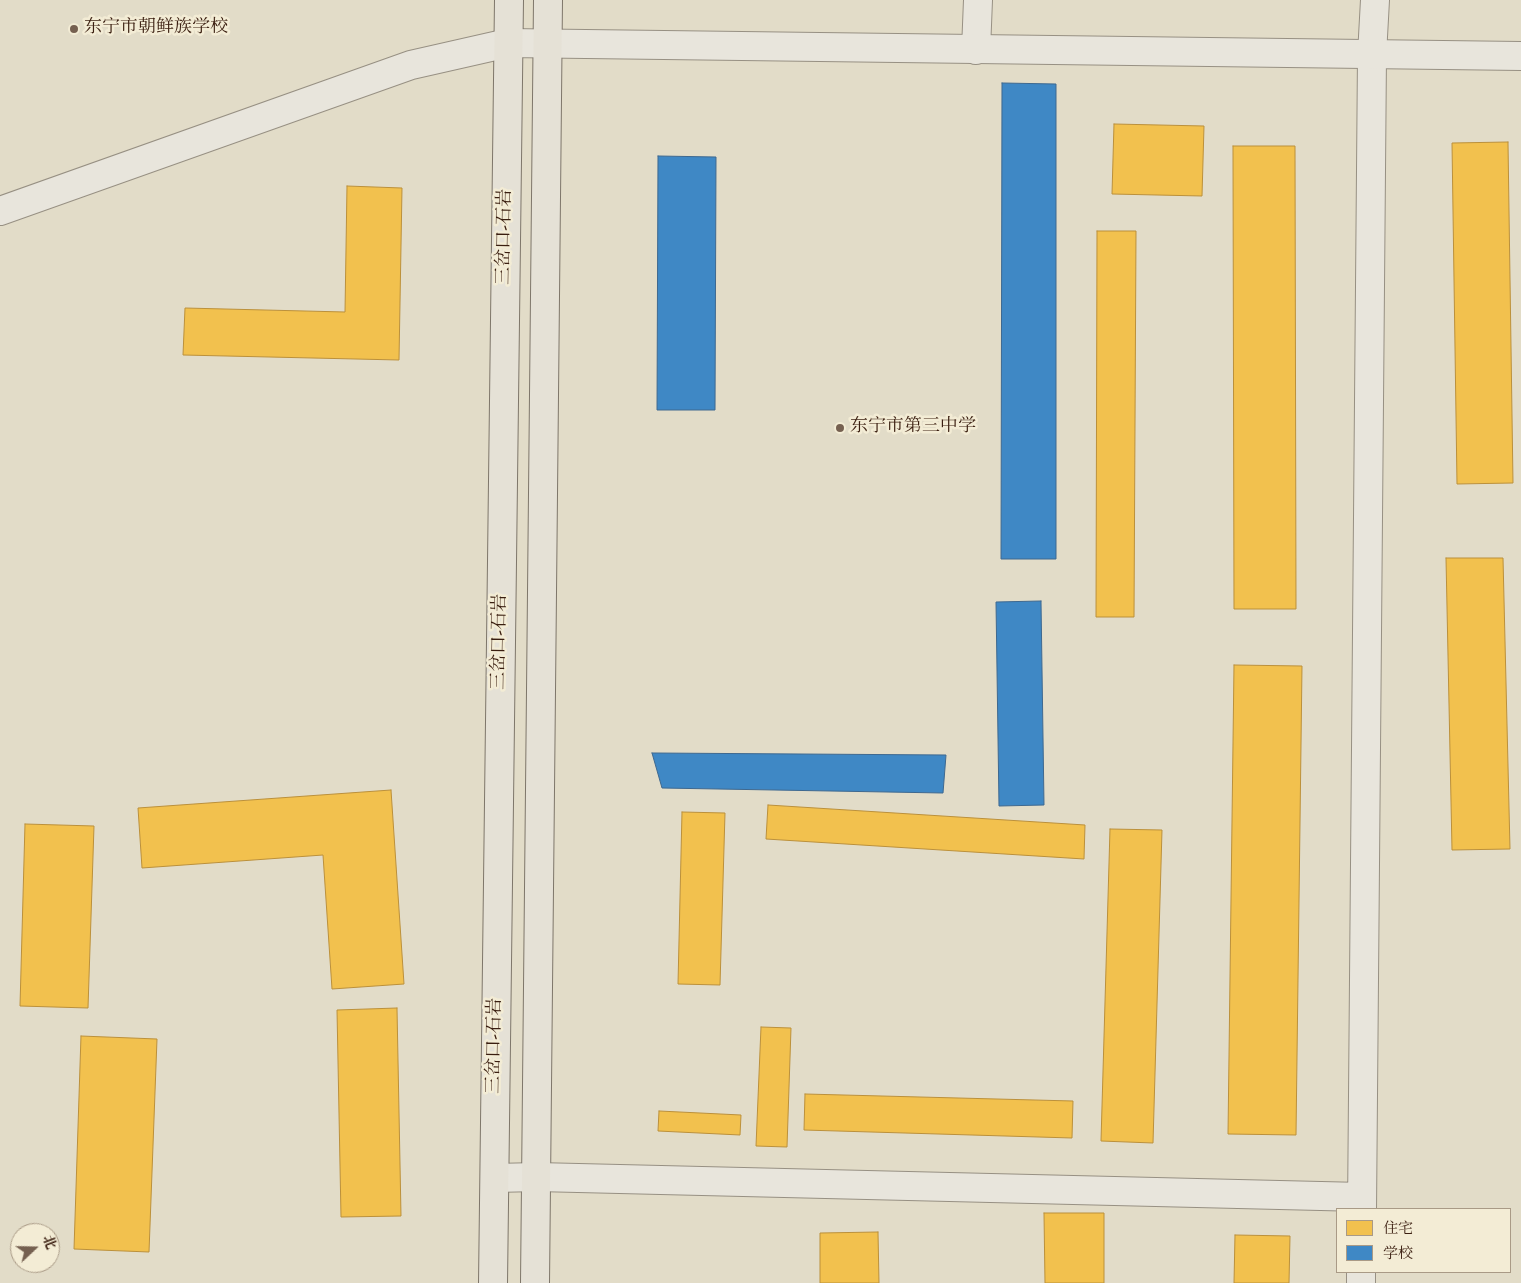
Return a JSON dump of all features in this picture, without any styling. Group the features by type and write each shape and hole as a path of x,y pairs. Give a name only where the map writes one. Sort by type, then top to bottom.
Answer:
{"highway":[{"name":"三岔口-石岩","path":"493,1283 509,0"},
{"path":"535,1283 538,1177 548,0"}],"street":[{"path":"976,50 978,0"},
{"path":"495,1178 538,1177 1362,1203 1372,55 1375,0"},
{"path":"0,211 411,65 508,43 1521,56"}],"building: 住宅":[{"path":"1114,124 1204,126 1202,196 1112,194"},
{"path":"1508,142 1513,483 1457,484 1452,143"},
{"path":"1233,146 1295,146 1296,609 1234,609"},
{"path":"347,186 402,188 399,360 183,355 185,308 345,312"},
{"path":"1097,231 1136,231 1134,617 1096,617"},
{"path":"1446,558 1503,558 1510,849 1452,850"},
{"path":"1234,665 1302,666 1296,1135 1228,1134"},
{"path":"391,790 404,984 332,989 323,855 142,868 138,808"},
{"path":"768,805 1085,825 1084,859 766,839"},
{"path":"682,812 725,813 720,985 678,984"},
{"path":"25,824 94,826 88,1008 20,1006"},
{"path":"1110,829 1162,830 1153,1143 1101,1141"},
{"path":"397,1008 401,1216 341,1217 337,1010"},
{"path":"761,1027 791,1028 787,1147 756,1146"},
{"path":"81,1036 157,1039 149,1252 74,1249"},
{"path":"805,1094 1073,1101 1072,1138 804,1130"},
{"path":"659,1111 741,1115 740,1135 658,1131"},
{"path":"1044,1213 1104,1213 1104,1283 1045,1283"},
{"path":"878,1232 879,1283 820,1283 820,1233"},
{"path":"1235,1235 1290,1236 1289,1283 1234,1283"}],"building: 学校":[{"path":"1002,83 1056,84 1056,559 1001,559"},
{"path":"658,156 716,157 715,410 657,410"},
{"path":"1041,601 1044,805 999,806 996,602"},
{"path":"652,753 946,755 943,793 662,788"}],"place":[{"name":"东宁市朝鲜族学校","path":"74,29"},
{"name":"东宁市第三中学","path":"840,428"}]}
